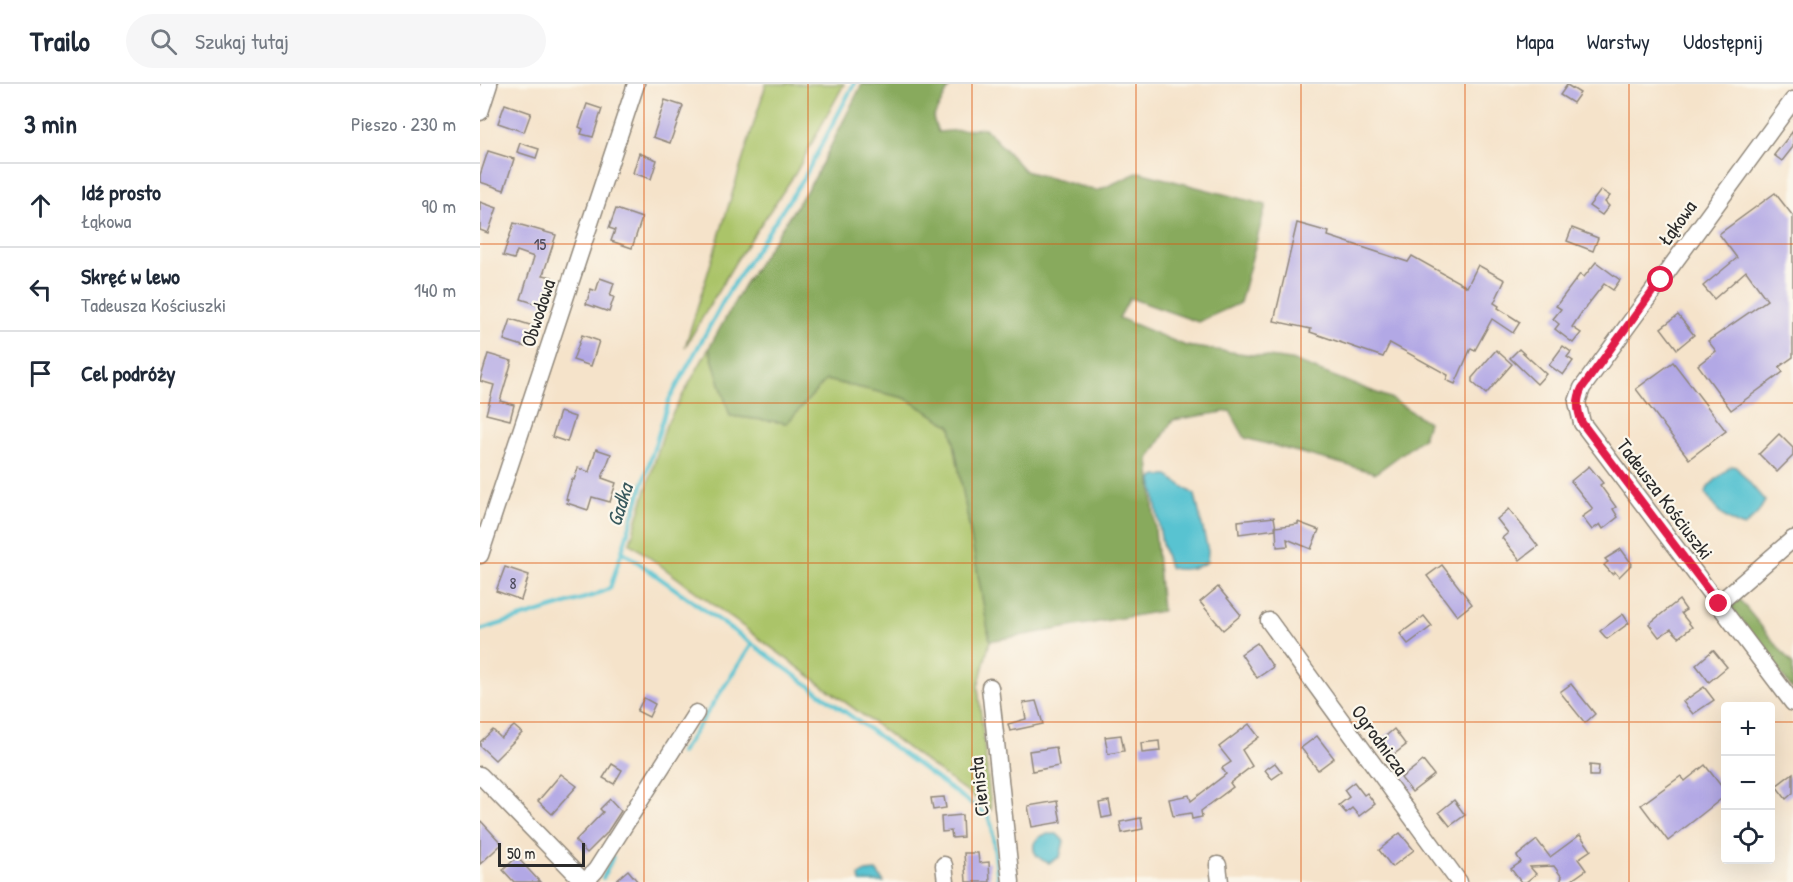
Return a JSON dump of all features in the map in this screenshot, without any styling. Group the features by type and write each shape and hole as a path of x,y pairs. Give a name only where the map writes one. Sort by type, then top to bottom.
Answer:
{"street":[{"path":"480,112 489,84"},
{"name":"Obwodowa","path":"480,555 636,84"},
{"name":"Łąkowa","path":"1577,402 1582,388 1793,100"},
{"name":"Tadeusza Kościuszki","path":"1577,402 1582,423 1793,704"},
{"path":"1719,604 1793,539"},
{"name":"Ogrodnicza","path":"1269,621 1459,882"},
{"name":"Cienista","path":"990,687 1011,882"},
{"path":"480,775 584,882 596,870 696,712"},
{"path":"944,865 946,882"},
{"path":"1218,865 1220,882"}],"green space":[{"path":"766,84 844,84 795,174 736,261 685,347"},
{"path":"862,84 951,84 933,118 938,132 985,128 1025,171 1097,191 1139,172 1266,205 1240,303 1198,322 1130,298 1119,318 1186,346 1291,360 1390,398 1428,422 1423,438 1376,473 1245,438 1230,411 1173,420 1149,459 1162,611 990,641 951,426 905,398 826,380 787,423 730,416 709,348 744,285 814,179"},
{"path":"709,348 730,416 787,423 826,380 905,398 951,426 990,641 978,687 991,810 630,543 666,425"},
{"path":"1738,598 1793,665 1793,690 1728,607"}],"water":[{"path":"1731,466 1736,467 1765,501 1758,513 1744,527 1721,514 1705,492"},
{"path":"1158,476 1168,476 1195,495 1208,551 1207,562 1188,569 1169,567 1162,544 1152,480"},
{"path":"1047,834 1057,834 1064,841 1060,857 1049,863 1038,857 1034,848 1036,840"},
{"path":"876,871 884,882 860,882 859,876 865,872"}],"building":[{"path":"1567,85 1580,93 1573,103 1560,95"},
{"path":"665,100 683,106 670,143 653,137"},
{"path":"505,104 531,113 524,132 498,123"},
{"path":"587,104 602,109 593,137 581,134 583,129 579,127"},
{"path":"1793,131 1793,147 1782,161 1774,155"},
{"path":"520,143 539,149 536,158 517,152"},
{"path":"488,151 514,159 504,190 480,182"},
{"path":"639,153 657,160 651,179 633,173"},
{"path":"1601,190 1610,196 1605,202 1609,206 1602,215 1589,206"},
{"path":"1775,193 1793,216 1793,357 1779,367 1783,372 1731,410 1698,365 1716,351 1708,341 1767,300 1746,271 1714,299 1703,286 1737,258 1719,234"},
{"path":"480,202 497,208 488,233 480,230"},
{"path":"616,209 642,218 632,248 611,241 615,230 609,228"},
{"path":"514,223 556,235 543,275 552,277 543,306 521,299 534,257 517,251 514,259 503,256"},
{"path":"1297,223 1329,232 1328,236 1408,262 1412,256 1467,287 1478,265 1505,280 1494,303 1520,322 1513,333 1492,319 1475,350 1471,348 1455,384 1446,380 1448,375 1390,343 1383,357 1310,332 1311,329 1274,321"},
{"path":"1572,228 1598,238 1593,251 1567,241"},
{"path":"1596,262 1620,280 1613,290 1604,284 1582,312 1572,327 1581,333 1573,343 1555,329 1559,324 1553,319 1561,309 1556,306 1580,274 1584,277"},
{"path":"600,278 614,283 610,296 614,297 609,312 586,304 591,289 596,291"},
{"path":"1678,315 1694,335 1677,349 1661,328"},
{"path":"511,319 533,326 526,347 504,340"},
{"path":"582,335 599,341 591,366 573,360"},
{"path":"1563,346 1571,352 1567,357 1573,361 1563,375 1549,365"},
{"path":"1519,349 1546,374 1537,384 1510,358"},
{"path":"1496,350 1512,364 1486,394 1472,382 1472,378"},
{"path":"488,354 512,361 500,401 514,405 510,420 486,414 494,385 480,381"},
{"path":"1673,362 1726,431 1689,459 1636,389"},
{"path":"560,412 575,417 567,442 552,437"},
{"path":"1779,434 1793,448 1793,456 1777,472 1759,454"},
{"path":"596,449 611,454 602,478 616,483 610,502 592,497 588,510 567,503 566,499 578,468 589,472"},
{"path":"1589,466 1603,483 1600,485 1616,507 1613,509 1618,517 1603,529 1600,524 1592,530 1582,517 1593,509 1571,481"},
{"path":"1509,509 1538,546 1520,560 1502,538 1508,533 1497,519"},
{"path":"1274,517 1276,527 1298,524 1298,522 1319,530 1311,549 1287,539 1288,546 1277,547 1276,529 1239,534 1238,521"},
{"path":"1621,549 1632,564 1619,577 1615,572 1612,574 1604,565 1608,562 1605,559"},
{"path":"1442,565 1472,604 1457,616 1427,576"},
{"path":"505,567 529,575 521,600 496,591"},
{"path":"1218,587 1241,615 1223,630 1200,602"},
{"path":"1679,600 1686,610 1681,613 1692,627 1679,637 1671,629 1659,637 1649,624"},
{"path":"1623,614 1629,623 1607,639 1600,631"},
{"path":"1424,616 1432,626 1408,644 1400,634"},
{"path":"1257,643 1273,667 1257,678 1241,654"},
{"path":"1713,650 1727,667 1709,682 1696,665"},
{"path":"1571,684 1595,714 1585,723 1560,692"},
{"path":"1704,687 1714,700 1693,714 1683,702"},
{"path":"644,698 655,704 649,717 637,711"},
{"path":"1036,701 1043,724 1010,731 1008,724 1026,719 1023,703"},
{"path":"1249,724 1259,737 1242,750 1252,766 1230,783 1233,787 1201,811 1202,817 1192,819 1191,813 1173,816 1169,799 1189,795 1191,801 1226,774 1222,768 1231,762 1219,747"},
{"path":"514,726 522,733 495,760 480,746 480,742 493,730 501,738"},
{"path":"1394,729 1406,745 1393,755 1381,740"},
{"path":"1121,735 1124,751 1108,754 1105,737"},
{"path":"1317,736 1334,758 1318,770 1301,748"},
{"path":"1159,741 1160,751 1142,753 1141,743"},
{"path":"1056,747 1059,766 1032,771 1029,751"},
{"path":"1423,761 1434,775 1412,792 1401,778"},
{"path":"1275,763 1282,772 1272,779 1265,770"},
{"path":"612,764 622,770 614,784 603,778"},
{"path":"1590,765 1599,766 1598,776 1590,776"},
{"path":"1705,765 1721,786 1721,799 1668,841 1641,805 1681,776 1685,781"},
{"path":"1793,773 1793,793 1786,799 1776,786"},
{"path":"561,774 577,786 552,814 538,801"},
{"path":"1354,782 1364,795 1367,793 1375,804 1359,816 1352,808 1346,813 1339,805 1349,797 1344,790"},
{"path":"944,797 946,808 933,810 931,798"},
{"path":"610,799 621,811 606,834 587,853 575,841 603,812 600,809"},
{"path":"1454,800 1465,815 1450,826 1439,812"},
{"path":"1057,801 1061,822 1032,827 1028,806"},
{"path":"1109,801 1112,816 1102,818 1099,803"},
{"path":"962,815 963,837 952,838 951,831 942,832 941,817"},
{"path":"1141,818 1143,829 1122,833 1120,822"},
{"path":"480,820 502,844 480,864"},
{"path":"1400,833 1414,850 1392,867 1379,850"},
{"path":"1580,835 1591,850 1578,859 1586,870 1569,882 1560,882 1562,877 1554,866 1530,867 1536,874 1526,882 1521,882 1511,869 1521,862 1517,856 1537,840 1550,857"},
{"path":"964,853 978,853 979,863 989,862 990,882 966,882"},
{"path":"517,857 540,882 514,882 503,870"},
{"path":"628,870 638,882 614,882"}],"waterway":[{"name":"Gadka","path":"681,753 752,644 622,551 669,400 729,291 805,176 854,84"},
{"path":"480,630 595,595 610,588 622,551"},
{"path":"752,644 988,816 992,827 998,882"},
{"name":"Gadka","path":"603,878 613,857"}],"route":[{"path":"1661,280 1582,388 1577,402 1579,415 1582,423 1719,604"}]}
